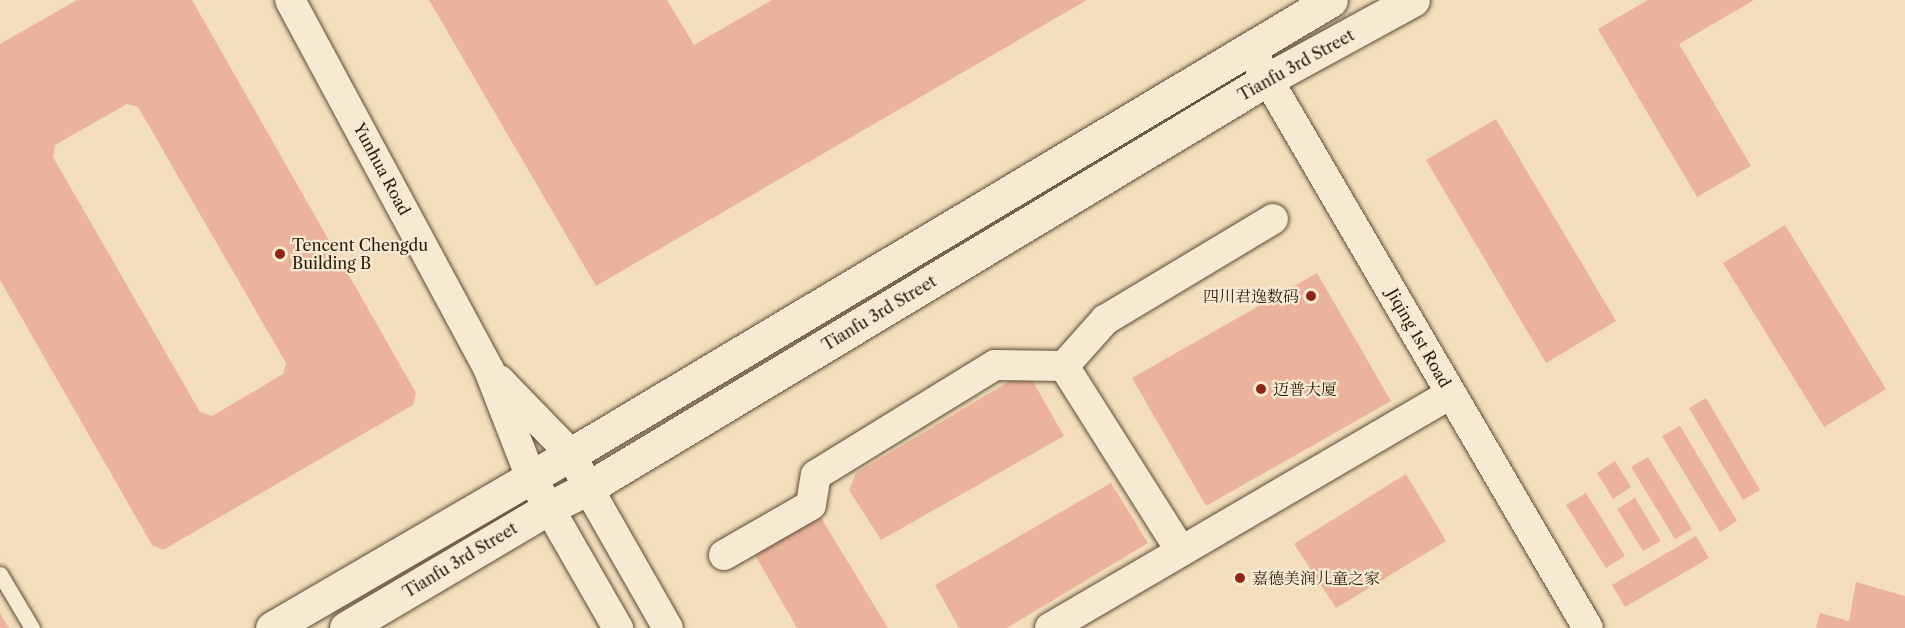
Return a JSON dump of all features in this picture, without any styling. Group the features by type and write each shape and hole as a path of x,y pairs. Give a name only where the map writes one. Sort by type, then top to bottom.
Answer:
{"street":[{"name":"Yunhua Road","path":"290,0 489,370 530,475 618,628"},
{"path":"272,628 530,475 571,454 1331,0"},
{"name":"Tianfu 3rd Street","path":"346,628 549,508 588,488 1269,80 1413,0"},
{"name":"Jiqing 1st Road","path":"1250,49 1588,628"},
{"path":"724,555 811,505 816,475 995,365 1064,366 1106,320 1273,219"},
{"path":"1064,366 1181,551"},
{"name":"Yunhua Road","path":"489,370 571,454 668,628"},
{"path":"1050,628 1451,394"}],"lane":[{"path":"0,574 32,628"}],"building":[{"name":"Tencent Chengdu Building B","path":"77,0 192,0 416,393 413,405 163,550 152,545 0,280 0,44","holes":["127,104 138,107 286,363 283,374 212,416 200,412 53,157 55,145"]},
{"path":"429,0 667,0 694,45 772,0 1087,0 596,286"},
{"path":"1648,0 1754,0 1679,44 1751,166 1697,197 1598,29"},
{"path":"1496,119 1616,321 1546,363 1426,160"},
{"path":"1785,225 1886,389 1824,427 1723,263"},
{"name":"迈普大厦","path":"1317,273 1391,401 1206,506 1132,378"},
{"path":"1013,379 1032,380 1064,436 881,540 849,490 856,473"},
{"path":"1706,398 1760,490 1743,500 1689,408"},
{"path":"1680,426 1737,521 1720,532 1662,436"},
{"path":"1648,457 1692,529 1675,539 1631,467"},
{"path":"1615,461 1631,487 1613,499 1597,473"},
{"path":"1406,474 1446,541 1336,608 1294,544"},
{"path":"1111,483 1148,543 1007,628 959,628 935,585"},
{"path":"1586,493 1625,556 1606,568 1566,505"},
{"path":"1635,498 1661,541 1643,551 1617,509"},
{"path":"817,511 888,628 797,628 752,550"},
{"path":"1696,536 1709,558 1625,607 1612,585"},
{"path":"1856,582 1905,596 1905,628 1816,628 1820,613 1849,621"},
{"path":"0,613 9,628 0,628"}],"place":[{"name":"Tencent Chengdu Building B","path":"280,254"},
{"name":"四川君逸数码","path":"1311,296"},
{"name":"迈普大厦","path":"1261,389"},
{"name":"嘉德美润儿童之家","path":"1240,578"}]}
